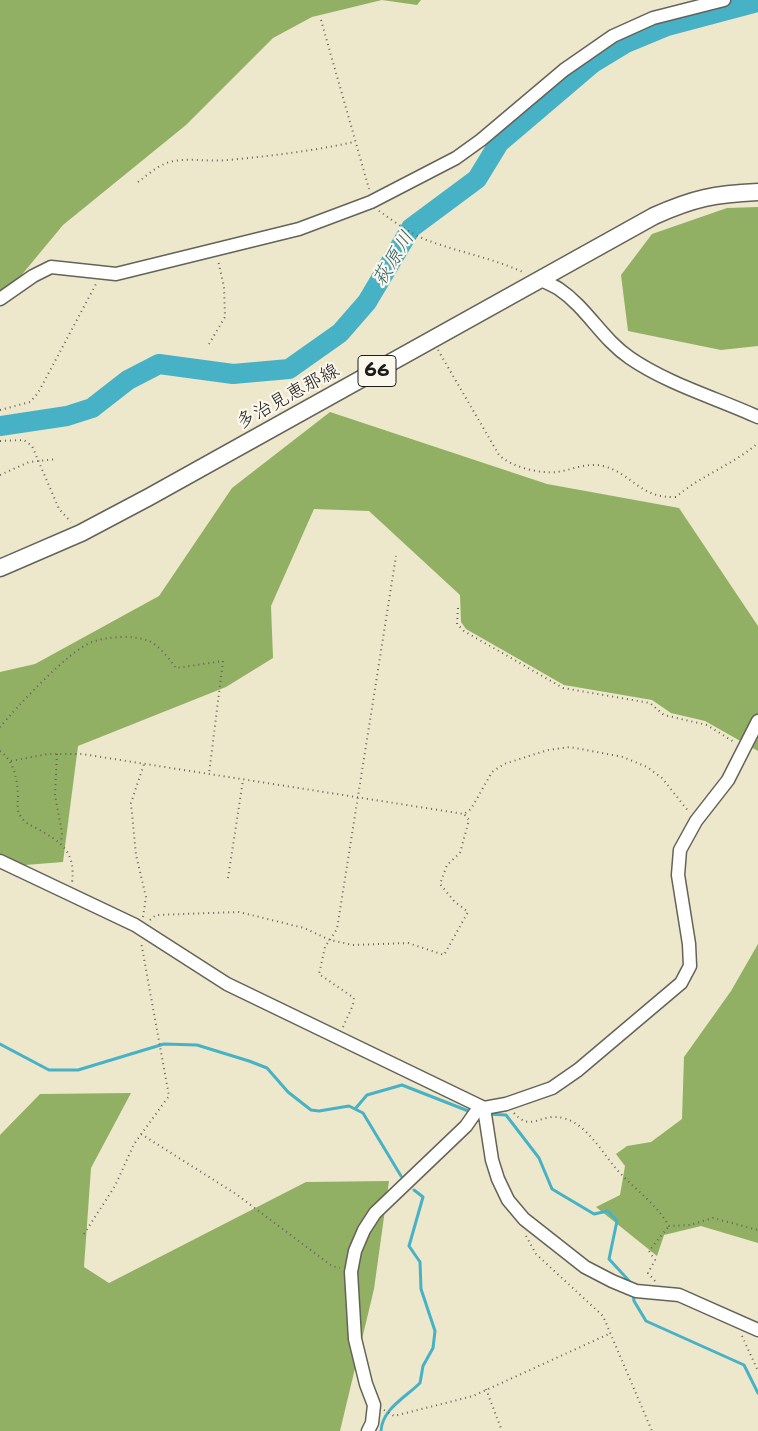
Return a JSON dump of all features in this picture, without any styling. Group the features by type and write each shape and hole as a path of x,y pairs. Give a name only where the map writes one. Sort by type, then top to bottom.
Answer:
{"main road":[{"name":"多治見恵那線","path":"0,568 81,533 265,434 654,216 688,201 719,194 758,192"}],"street":[{"path":"0,299 33,276 51,268 116,274 299,229 371,202 456,158 481,140 564,70 613,36 653,18 724,0"},
{"path":"539,279 558,288 570,297 605,337 630,359 670,379 758,417"},
{"path":"0,861 142,930 226,984 338,1036 482,1107 506,1104 552,1088 578,1070 681,983 690,966 689,944 678,875 680,850 696,821 728,780 758,721"},
{"path":"368,1431 372,1423 374,1404 366,1384 355,1339 352,1272 355,1251 364,1230 375,1212 466,1126 482,1107"},
{"path":"482,1107 492,1160 508,1200 524,1219 585,1267 630,1289 679,1295 758,1330"}],"path":[{"path":"321,20 371,202 394,222 430,242 510,266 539,279"},
{"path":"138,182 159,166 174,161 228,160 253,156 296,154 354,142"},
{"path":"209,344 225,317 224,286 215,251"},
{"path":"0,410 30,402 38,393 100,273"},
{"path":"432,340 499,455 505,461 542,472 557,472 582,466 602,466 620,474 647,493 676,497 691,483 742,457 758,443"},
{"path":"0,441 24,440 32,446 59,509 81,533"},
{"path":"0,475 29,462 57,460"},
{"path":"338,1036 353,1005 354,998 319,974 325,946 337,930 396,556"},
{"path":"458,608 457,624 464,631 563,688 650,704 664,715 706,726 745,749"},
{"path":"0,727 23,700 66,661 92,642 123,637 149,642 163,652 176,668 223,661 209,774"},
{"path":"464,814 471,809 492,772 504,764 548,750 570,747 623,757 647,767 662,778 696,821"},
{"path":"0,751 11,761 18,795 17,811 24,821 61,843"},
{"path":"11,761 57,754 82,754 464,814 469,820 460,852 447,865 440,884 454,901 468,912 444,955 408,942 353,946 330,940 304,928 239,912 156,915 142,930"},
{"path":"57,754 55,795 62,833 61,843 73,867 71,895"},
{"path":"84,1234 115,1186 141,1134 169,1096 163,1052 149,994 141,941 146,897 136,855 131,803 144,764"},
{"path":"228,878 243,780"},
{"path":"506,1104 521,1121 530,1124 548,1117 563,1118 576,1124 620,1173 648,1198 669,1226"},
{"path":"141,1134 236,1194 332,1266 352,1272"},
{"path":"650,1292 655,1280 648,1272 655,1260 649,1251 669,1226 690,1225 714,1218 758,1230"},
{"path":"526,1236 536,1254 603,1316 652,1431"},
{"path":"734,1318 758,1370"},
{"path":"382,1409 394,1416 473,1396 611,1333"},
{"path":"486,1390 502,1431"}],"green space":[{"path":"0,0 382,0 312,17 273,38 186,125 63,225 0,301"},
{"path":"382,0 421,0 417,5"},
{"path":"758,207 758,346 721,350 628,331 621,275 652,234 727,208"},
{"path":"330,412 547,484 679,508 758,626 758,751 705,721 671,713 652,700 564,685 466,629 461,622 460,595 369,511 314,509 271,606 273,658 226,687 78,746 63,862 0,867 0,672 35,664 159,596 232,488"},
{"path":"758,944 758,1243 701,1226 664,1235 657,1256 596,1207 620,1195 625,1166 616,1154 627,1146 651,1142 682,1119 684,1057 731,991"},
{"path":"131,1093 91,1168 84,1267 109,1283 306,1182 389,1181 374,1289 340,1431 0,1431 0,1135 40,1094"}],"waterway":[{"name":"萩原川","path":"0,426 67,416 92,408 128,380 159,364 233,374 289,369 340,333 367,302 411,228 477,179 499,143 593,63 626,43 667,26 758,2"},
{"path":"0,1044 49,1070 78,1070 164,1044 197,1045 249,1061 267,1068 288,1092 311,1110 319,1111 349,1106 363,1113 401,1176"},
{"path":"355,1109 367,1095 402,1085 471,1112"},
{"path":"487,1114 506,1115 539,1158 552,1189 594,1214 608,1211 617,1221 609,1259 632,1284"},
{"path":"381,1431 382,1423 390,1410 420,1383 423,1366 433,1348 435,1331 421,1289 420,1262 409,1246 423,1197 414,1190"},
{"path":"633,1293 634,1301 646,1321 744,1365 758,1393"}]}
